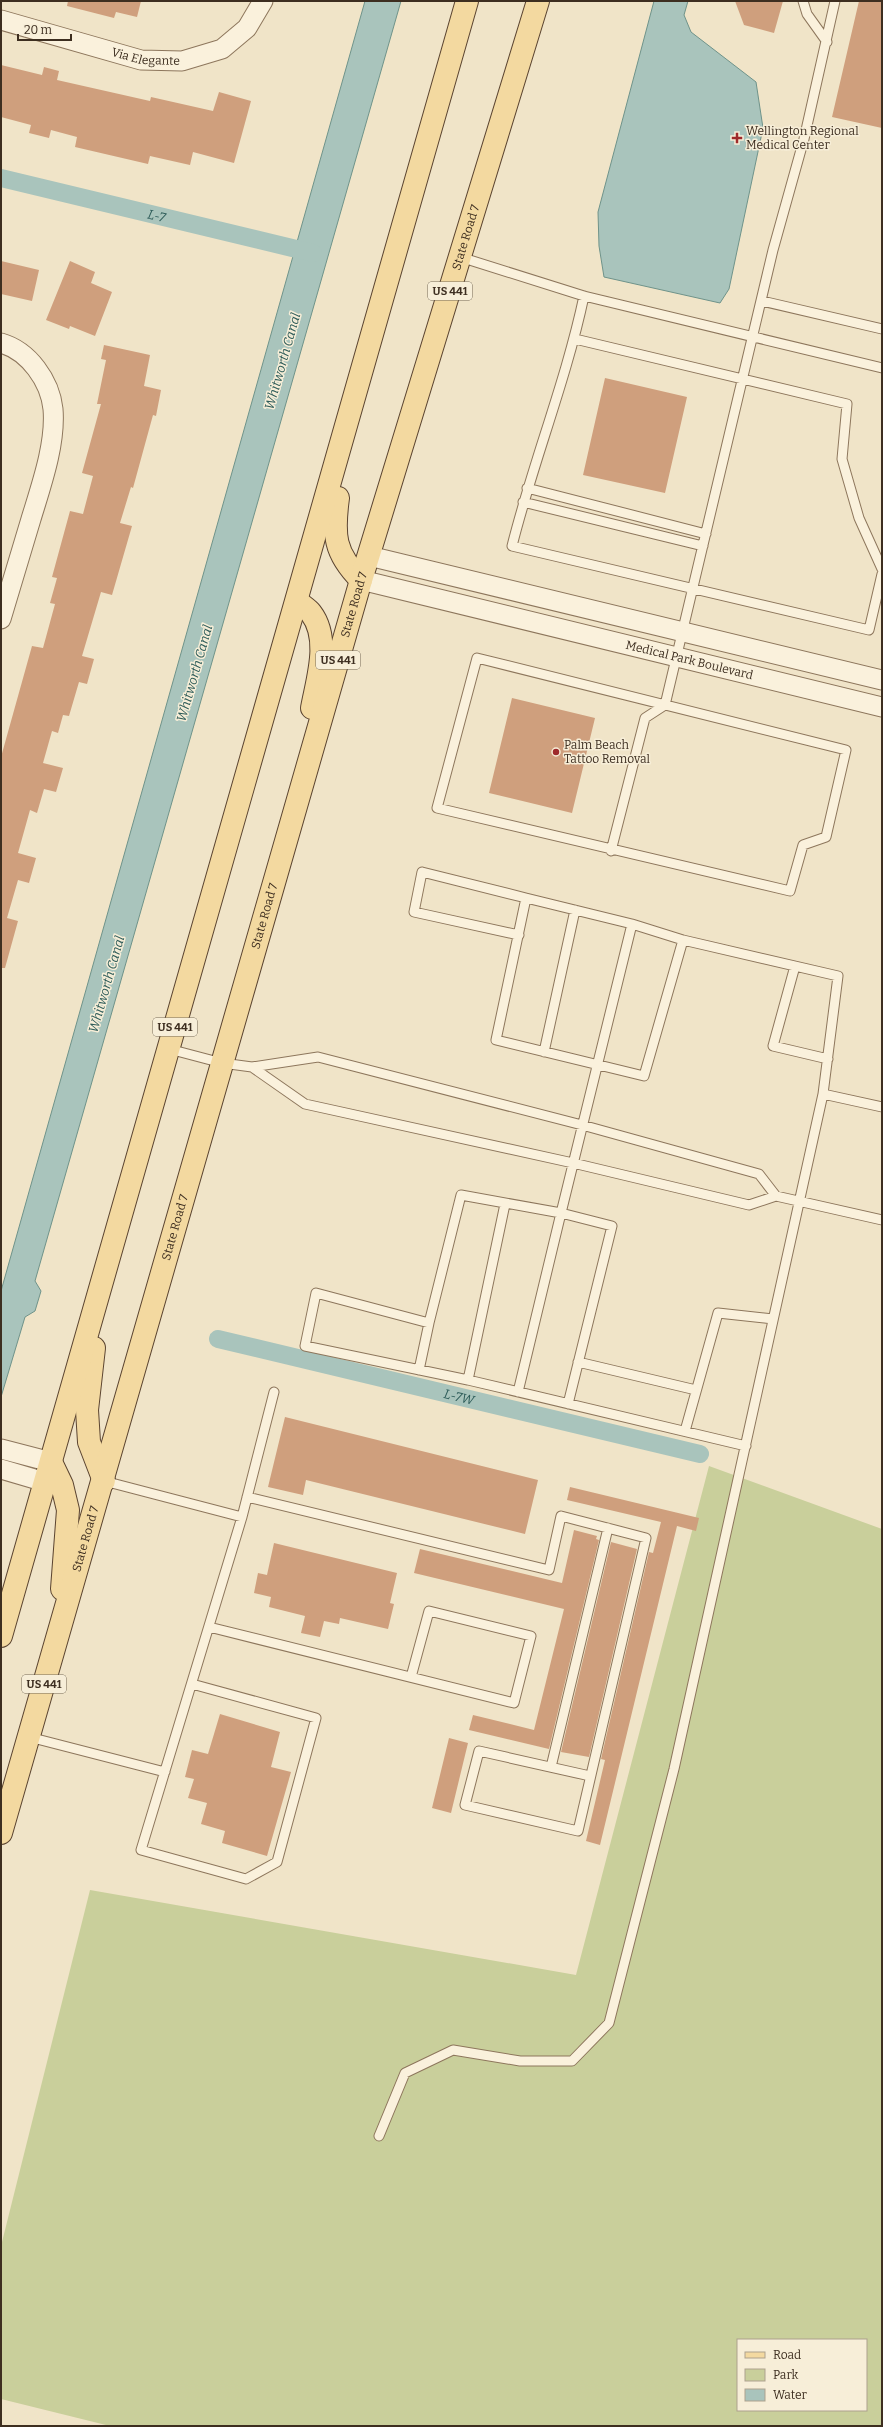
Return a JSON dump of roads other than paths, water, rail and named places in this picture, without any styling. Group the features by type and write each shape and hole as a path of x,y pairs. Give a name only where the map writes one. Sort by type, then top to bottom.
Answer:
{"main road":[{"name":"US 441","path":"1,1636 350,418 467,1"},
{"name":"State Road 7","path":"1,1833 28,1736 104,1481 361,580 538,1"},
{"path":"350,418 334,526 338,551 347,566 361,580"},
{"path":"295,812 321,656 320,631 311,613 297,601"},
{"path":"103,1278 87,1410 89,1442 104,1481"},
{"path":"48,1472 62,1485 68,1510 59,1632"}],"street":[{"name":"Via Elegante","path":"1,20 141,60 182,61 222,49 247,28 263,1"},
{"path":"1,343 19,352 32,363 42,377 49,393 53,410 50,452 6,580 1,619"},
{"path":"369,556 682,633 882,680"},
{"name":"Medical Park Boulevard","path":"361,580 882,707"},
{"path":"497,614 502,589"},
{"path":"1,1449 48,1472"},
{"path":"1,1469 48,1472"}],"lane":[{"path":"803,1 806,14 827,42"},
{"path":"611,851 645,718 665,705 753,337 827,42 835,1"},
{"path":"460,257 584,296 882,368"},
{"path":"584,296 575,339 527,488 512,546 693,587 869,630 882,574"},
{"path":"762,301 882,329"},
{"path":"575,339 847,404 842,459 859,518 882,569"},
{"path":"527,488 706,534"},
{"path":"523,502 703,546"},
{"path":"477,658 665,705 846,750 826,837 803,845 790,891 611,851 437,808 477,658"},
{"path":"379,2136 405,2072 453,2050 520,2062 572,2062 609,2023 674,1769 774,1319 798,1202 823,1094 838,976 683,940 632,924 422,872 414,912 519,935"},
{"path":"526,898 496,1040 644,1076 683,940"},
{"path":"544,1052 575,910"},
{"path":"518,1392 560,1213 632,924"},
{"path":"795,966 773,1046 828,1059"},
{"path":"169,1049 222,1063 252,1068 318,1057 582,1125 759,1174 776,1196"},
{"path":"252,1068 305,1104 573,1163 749,1205 776,1196 882,1220"},
{"path":"823,1094 882,1107"},
{"path":"419,1370 429,1323 461,1196 560,1213 612,1226 568,1404"},
{"path":"468,1380 506,1204"},
{"path":"429,1323 316,1293 305,1346 468,1380 746,1446"},
{"path":"684,1431 718,1313 774,1319"},
{"path":"578,1362 696,1390"},
{"path":"192,1684 316,1718 277,1862 246,1878 141,1850 242,1517 274,1392"},
{"path":"104,1481 242,1517"},
{"path":"247,1497 548,1570 561,1516 646,1538 578,1831 465,1805 479,1751 590,1776"},
{"path":"551,1768 608,1528"},
{"path":"209,1627 514,1703 531,1636 429,1611 411,1677"},
{"path":"28,1736 165,1772"}],"water":[{"name":"Whitworth Canal","path":"365,1 401,1 35,1281 41,1291 35,1311 25,1317 1,1397 1,1291"},
{"path":"654,1 688,1 684,15 691,32 756,82 763,128 729,289 720,303 604,277 599,246 598,212"}],"waterway":[{"name":"L-7","path":"1,178 313,253"},
{"name":"L-7W","path":"218,1339 700,1454"}],"place":[{"name":"Wellington Regional Medical Center","path":"737,138"},
{"name":"Palm Beach Tattoo Removal","path":"556,752"}]}
